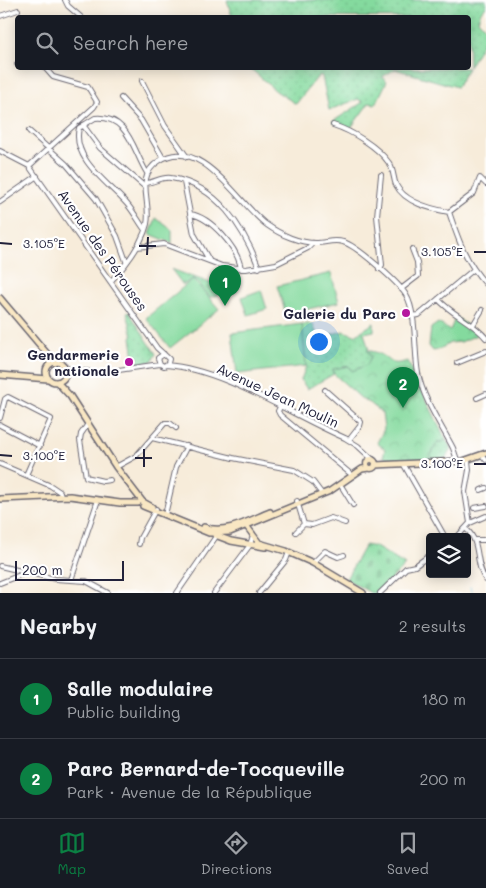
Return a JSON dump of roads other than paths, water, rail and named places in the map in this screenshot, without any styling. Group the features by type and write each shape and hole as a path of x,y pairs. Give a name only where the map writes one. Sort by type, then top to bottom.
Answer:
{"main road":[{"path":"0,298 44,353 64,373 68,393"},
{"path":"44,353 48,368 48,379"},
{"path":"32,378 55,363"},
{"path":"57,382 64,373"},
{"path":"0,375 48,379 57,382 68,393 131,486 140,503"},
{"path":"322,493 370,463 402,465 468,460 484,454"},
{"path":"245,524 322,493 340,484 351,475"},
{"path":"131,486 140,503"},
{"path":"129,504 134,494"},
{"path":"0,499 61,496 129,504 140,503"},
{"path":"120,503 140,503 209,533 217,533 230,530 298,503"},
{"path":"165,514 217,533 231,541 273,548"},
{"path":"253,535 256,521"},
{"path":"245,524 259,543 289,552 313,563 363,593"},
{"path":"230,530 231,541"}],"street":[{"path":"65,0 68,6 78,15"},
{"path":"0,16 18,10"},
{"path":"0,151 30,166 77,126 97,102 88,87 53,77 47,70"},
{"path":"142,81 165,126 187,157"},
{"path":"121,98 141,120 163,158"},
{"path":"77,126 100,117 120,125 129,135 147,173"},
{"path":"333,124 358,136 385,158 392,168 398,188 405,196 413,201 449,212"},
{"path":"83,125 100,148 145,185"},
{"path":"77,126 78,144 83,153 104,181 126,203 145,230"},
{"path":"29,131 48,150 66,164 96,199 117,236 126,261"},
{"path":"111,281 137,247 145,230 148,219 145,185 147,173 154,164 163,158 173,156 187,157 214,170 247,207 268,226 289,237 313,243 332,241 347,244 360,251 401,289 408,300 412,316 419,379 457,460"},
{"name":"Avenue des Pérouses","path":"30,166 157,348 169,357 170,361"},
{"path":"379,269 382,265 377,216 381,175"},
{"path":"0,202 37,176"},
{"path":"145,185 168,178 184,182 213,198 234,218 250,242 259,268"},
{"path":"449,212 474,193 480,178 486,184"},
{"path":"184,182 194,234 209,260"},
{"path":"449,212 463,252 473,270 486,284"},
{"path":"190,214 206,221 221,235 235,254 241,269"},
{"path":"137,247 164,244 241,269 259,268 276,264 308,248 313,243"},
{"path":"401,289 418,276 417,262 412,250"},
{"path":"412,316 419,315 473,270"},
{"path":"438,300 454,314 473,325 486,338"},
{"path":"473,325 482,310"},
{"name":"Avenue des Pérouses","path":"157,348 159,360"},
{"path":"457,363 486,351"},
{"path":"64,373 78,370 103,372 149,366 159,360 164,354"},
{"name":"Avenue Jean Moulin","path":"159,360 166,365 178,365"},
{"path":"166,365 170,361"},
{"name":"Avenue Jean Moulin","path":"170,361 232,384 349,440 366,452 370,463"},
{"path":"325,390 360,422 360,426 349,440"},
{"path":"477,398 486,394"},
{"path":"0,418 5,400 8,397 49,416 51,422 26,475"},
{"path":"280,407 278,411 280,415 351,475"},
{"path":"116,466 136,456 165,423 170,423 176,428"},
{"path":"88,424 81,434 80,440 86,477 103,481 110,480"},
{"path":"0,425 40,446"},
{"path":"152,438 233,458 294,470 313,482 322,493"},
{"path":"165,514 176,467 187,446"},
{"path":"484,454 486,460"},
{"path":"468,460 468,476 464,492 470,523"},
{"path":"0,464 51,486 60,492 61,496"},
{"path":"402,465 443,533"},
{"path":"468,476 472,480"},
{"path":"340,484 353,505"},
{"path":"481,490 486,488"},
{"path":"71,580 98,500"},
{"path":"298,503 304,524"},
{"path":"474,508 486,506"},
{"path":"139,544 140,538 155,510"},
{"path":"462,533 470,523 486,516"},
{"path":"304,524 312,525 331,518 345,523"},
{"path":"296,532 304,524"},
{"path":"466,529 474,540 482,575 486,580"},
{"path":"177,593 217,533"},
{"path":"214,593 250,545 253,535"},
{"path":"474,540 486,540"},
{"path":"313,563 325,550 338,557 344,555"},
{"path":"259,593 286,560 289,552"},
{"path":"380,593 406,568 415,566 426,558"},
{"path":"0,566 25,573 93,583 108,593"},
{"path":"0,582 25,573"}],"waterway":[{"path":"470,587 473,593"}],"place":[{"name":"Salle modulaire","path":"225,306"},
{"name":"Galerie du Parc","path":"406,313"},
{"name":"Gendarmerie nationale","path":"129,362"},
{"name":"Parc Bernard-de-Tocqueville","path":"403,408"}]}
